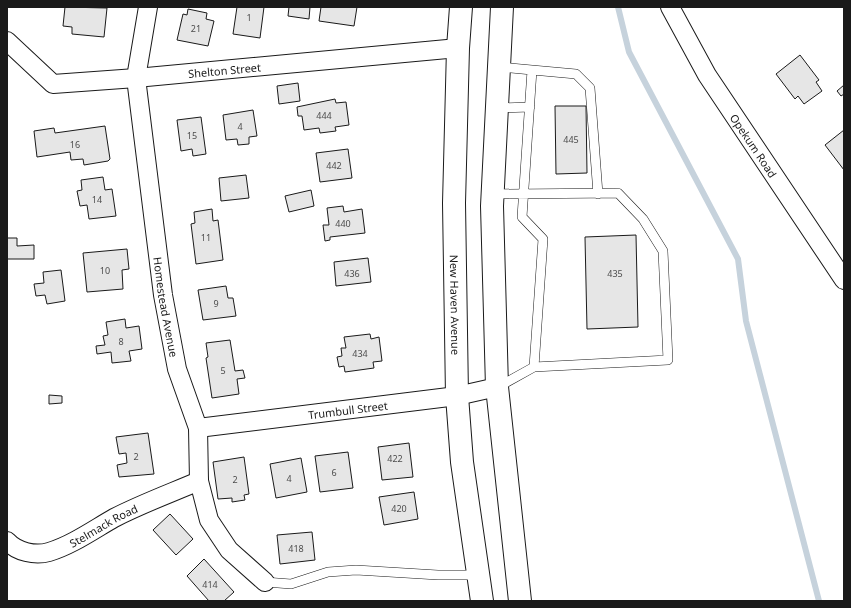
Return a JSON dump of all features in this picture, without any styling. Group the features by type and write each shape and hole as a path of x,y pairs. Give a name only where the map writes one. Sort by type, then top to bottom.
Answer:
{"highway":[{"name":"New Haven Avenue","path":"461,7 458,48 454,203 457,396 462,462 482,601"},
{"path":"502,7 493,194 497,387 520,601"}],"street":[{"name":"Homestead Avenue","path":"148,7 136,78 163,295 177,369 198,428 199,481 209,520 229,550 265,582"},
{"name":"Opekum Road","path":"670,7 707,74 844,280"},
{"name":"Shelton Street","path":"7,41 53,84 136,78 458,48"},
{"name":"Trumbull Street","path":"198,428 457,396 497,387"},
{"name":"Stelmack Road","path":"7,541 11,545 29,553 49,552 83,537 116,518 199,481"}],"lane":[{"path":"499,67 576,74 590,88 598,194"},
{"path":"532,70 522,217 543,239 534,367"},
{"path":"497,108 530,107"},
{"path":"493,194 524,195 618,193 643,219 663,250 668,360 534,367 497,387"},
{"path":"265,582 291,584 328,572 356,570 438,575 478,575"}],"building":[{"path":"65,7 107,8 104,37 72,34 72,27 63,26"},
{"path":"237,7 264,7 260,38 233,34"},
{"path":"289,7 310,7 309,19 288,16"},
{"path":"321,7 357,7 354,26 319,21"},
{"path":"188,9 207,13 206,19 214,21 208,46 177,40 183,14 187,15"},
{"path":"800,55 819,80 816,82 822,91 804,104 798,96 795,99 776,74"},
{"path":"298,83 300,101 279,104 277,86"},
{"path":"844,85 844,94 841,96 837,91"},
{"path":"335,99 336,103 346,102 349,125 335,127 336,131 320,133 319,128 304,130 302,116 298,116 297,107"},
{"path":"555,106 586,106 587,173 556,174"},
{"path":"253,110 257,136 249,137 249,144 238,145 237,139 226,140 223,115"},
{"path":"201,117 206,154 193,156 192,149 181,151 177,120"},
{"path":"105,126 110,159 108,161 84,165 83,159 71,160 70,152 37,157 34,131 54,128 55,133"},
{"path":"844,130 844,170 825,145"},
{"path":"348,149 352,178 320,182 316,153"},
{"path":"246,175 249,198 221,201 219,178"},
{"path":"103,177 105,190 112,189 116,216 89,219 87,205 80,206 77,191 82,190 81,180"},
{"path":"311,190 314,206 289,212 285,196"},
{"path":"343,206 344,212 362,209 365,233 330,237 330,240 325,241 323,225 329,225 327,208"},
{"path":"212,209 213,221 218,220 223,260 196,264 191,224 195,223 194,212"},
{"path":"636,235 638,327 587,329 585,237"},
{"path":"7,238 17,238 17,246 34,245 34,259 7,259"},
{"path":"127,249 129,269 122,270 123,289 87,292 83,253"},
{"path":"368,258 371,282 336,286 334,262"},
{"path":"61,270 65,301 47,304 45,295 36,296 34,284 44,283 43,272"},
{"path":"226,286 228,298 233,298 236,316 203,320 198,290"},
{"path":"125,319 126,328 139,326 142,349 129,351 131,361 112,363 111,352 97,354 96,346 105,345 103,336 108,335 106,322"},
{"path":"370,334 371,339 379,337 382,361 373,362 374,368 345,372 344,366 339,367 337,357 342,356 341,348 346,348 344,337"},
{"path":"230,340 235,371 243,370 245,378 237,379 239,394 212,398 206,358 208,357 206,343"},
{"path":"49,395 62,396 62,403 49,404"},
{"path":"148,433 154,474 119,477 117,465 127,463 126,453 119,454 116,437"},
{"path":"409,443 413,477 382,480 378,447"},
{"path":"348,452 353,488 320,492 315,456"},
{"path":"244,457 249,494 244,495 245,500 232,502 232,498 218,499 213,462"},
{"path":"301,458 307,492 276,498 270,464"},
{"path":"414,492 418,519 384,525 379,497"},
{"path":"170,514 193,539 176,555 153,530"},
{"path":"312,532 315,560 280,564 277,535"},
{"path":"204,559 234,592 224,601 209,601 187,576"}],"waterway":[{"path":"618,7 629,52 738,259 746,321 819,601"}]}
